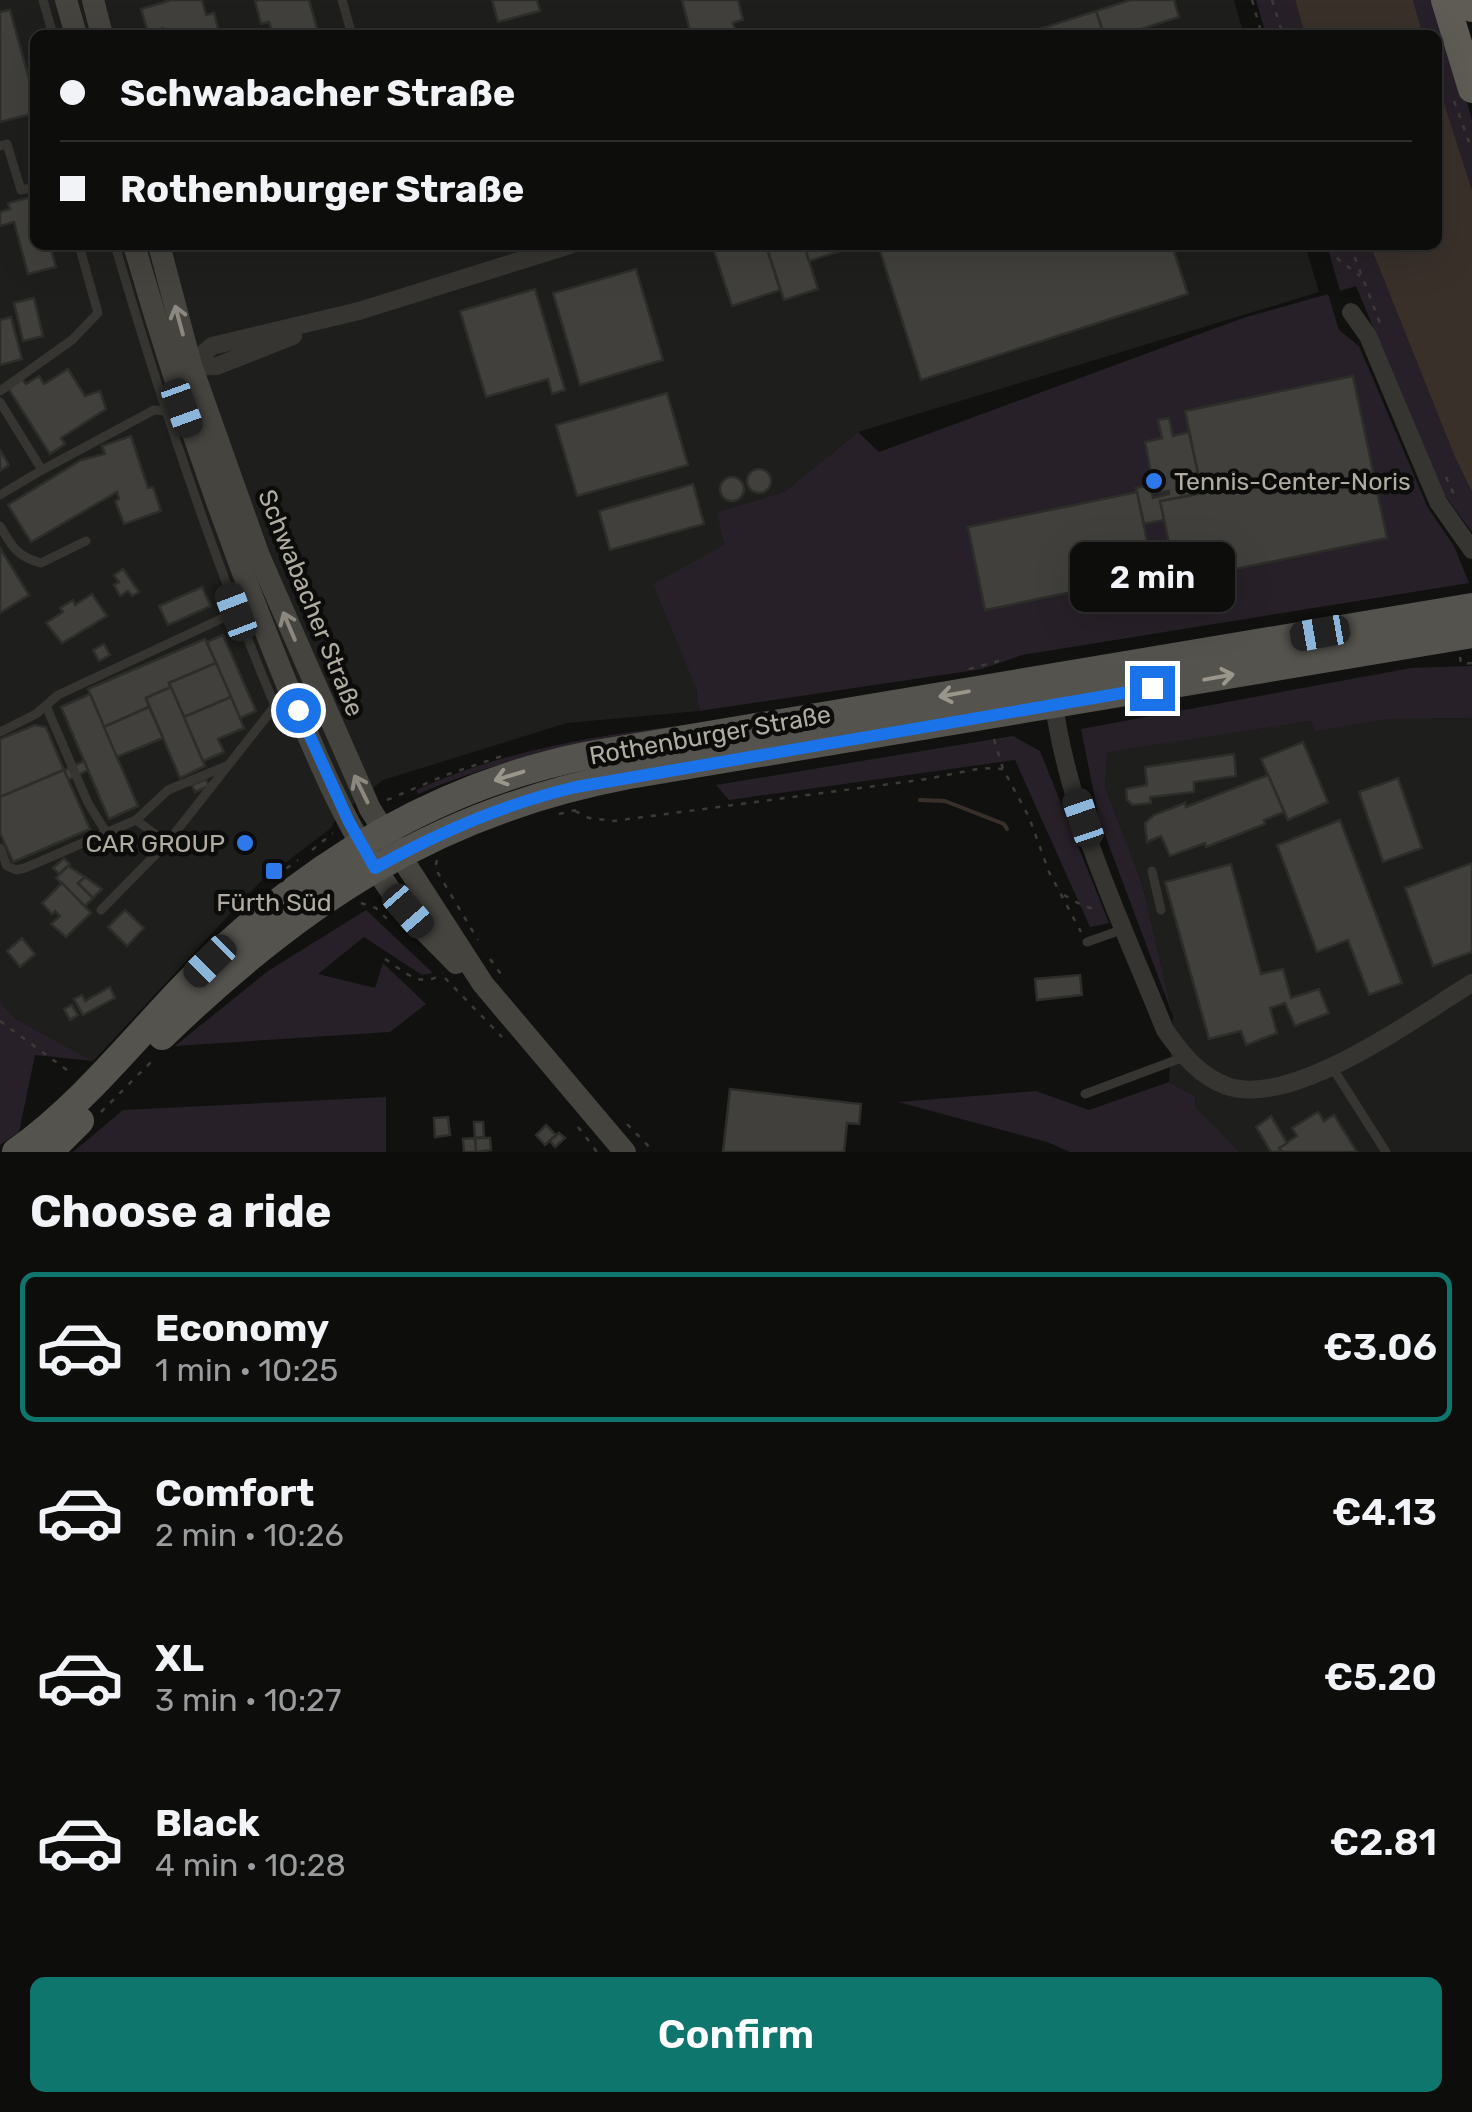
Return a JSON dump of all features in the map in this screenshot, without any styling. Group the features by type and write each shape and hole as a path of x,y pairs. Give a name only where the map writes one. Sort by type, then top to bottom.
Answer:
{"highway":[{"path":"1445,0 1472,89"},
{"path":"1469,0 1472,8"}],"main road":[{"path":"66,0 75,30"},
{"path":"93,0 101,30"},
{"name":"Schwabacher Straße","path":"136,250 259,556 356,780 360,834"},
{"name":"Schwabacher Straße","path":"160,250 181,368 223,522 286,708 360,834 626,1152"},
{"name":"Rothenburger Straße","path":"16,1152 64,1114 235,938 360,834 467,789 562,761 1463,637"},
{"name":"Rothenburger Straße","path":"49,1152 158,1039 283,930 386,862 490,812 576,787 1052,691"}],"street":[{"path":"181,368 212,346 359,310 554,250"},
{"path":"1351,312 1368,336 1438,502 1472,550"},
{"path":"1052,691 1074,794 1122,922 1165,1030 1184,1057 1204,1074 1230,1088 1291,1085 1332,1068 1472,983"}],"lane":[{"path":"43,0 52,30"},
{"path":"342,0 351,30"},
{"path":"0,146 7,144 21,190 30,188"},
{"path":"0,391 72,340 98,313 80,250"},
{"path":"101,910 168,843 229,765 286,708 236,612 165,411 117,250"},
{"path":"0,402 42,470"},
{"path":"0,495 154,410 165,411"},
{"path":"0,526 12,548 26,559 41,563 86,541"},
{"path":"0,732 58,695 236,612"},
{"path":"46,706 88,803 106,832"},
{"path":"0,848 8,866 16,870 136,820 168,790 229,765"},
{"path":"136,820 168,843"},
{"path":"1152,872 1161,910"},
{"path":"1087,942 1122,922"},
{"path":"1085,1094 1184,1057"},
{"path":"1332,1068 1386,1152"}],"path":[{"path":"1252,0 1261,30"},
{"path":"1272,0 1281,30"},
{"path":"1335,250 1338,259 1361,276"},
{"path":"1463,637 1461,664 1472,663"},
{"path":"963,671 999,661"},
{"path":"980,738 1000,735"},
{"path":"994,738 1003,769 1030,817 1060,892 1087,942"},
{"path":"574,810 589,818 614,821 927,779 982,768 1003,769"},
{"path":"556,815 593,806"},
{"path":"324,842 360,834"},
{"path":"428,864 438,854 435,868 482,948"},
{"path":"1060,892 1122,922"},
{"path":"360,904 376,908 393,925"},
{"path":"385,959 419,982 433,981 442,975 507,1042"},
{"path":"2,1022 82,1080"}],"shaded area":[{"path":"0,0 1234,0 1243,30 30,30 30,250 1306,250 1319,292 858,432 784,492 718,512 724,545 696,689 699,711 567,723 383,780 337,817 331,828 260,882 93,1061 16,1019 0,1002"},
{"path":"1256,0 1295,0 1304,30 1265,30"},
{"path":"1295,0 1413,0 1422,30 1304,30"},
{"path":"1413,0 1438,0 1472,120 1472,190 1442,96 1442,30 1422,30"},
{"path":"1442,96 1472,190 1472,492 1372,250 1442,250"},
{"path":"1328,250 1372,250 1472,492 1472,532 1440,489 1356,286 1340,291"},
{"name":"Tennis-Center-Noris","path":"1328,294 1339,330 1359,346 1428,508 1454,546 1469,583 1022,655 982,669 699,711 696,688 653,584 724,545 717,512 784,492 858,432 879,452 1243,318"},
{"path":"1472,666 1472,718 1389,719 1315,731 1312,721 1107,752 1105,787 1142,883 1173,1016 1099,819 1081,729 1411,668"},
{"path":"1472,718 1472,1152 1240,1152 1196,1107 1195,1096 1169,1082 1173,1016 1142,883 1105,787 1107,751 1313,721 1316,730 1389,719"},
{"path":"713,722 526,757 418,794 416,790 525,752 636,731"},
{"path":"1013,736 1040,751 1109,923 1090,927 1015,760 729,800 716,785"},
{"path":"366,910 433,973 422,975 364,937 318,974 375,988 383,963 426,1004 390,1032 175,1046 268,971"},
{"path":"0,1002 16,1019 93,1061 35,1055 19,1132 0,1145"},
{"path":"1169,1082 1195,1096 1196,1107 1240,1152 1070,1152 1047,1142 898,1102 1036,1091 1089,1110"},
{"path":"386,1097 386,1152 73,1152 123,1110"}],"building":[{"path":"171,0 202,0 206,15 214,13 219,30 147,30 141,9"},
{"path":"309,0 318,30 271,30 269,22 261,24 255,1"},
{"path":"492,0 537,0 540,11 498,22"},
{"path":"682,0 738,0 743,20 733,23 735,30 690,30"},
{"path":"1130,0 1174,0 1179,17 1139,30 1102,30 1096,11"},
{"path":"10,10 30,83 30,114 0,122 0,12"},
{"path":"1096,11 1102,30 1037,30"},
{"path":"30,197 30,250 51,250 56,267 28,274 14,222 0,226 0,212 10,209 8,203"},
{"path":"714,250 768,250 780,290 732,306"},
{"path":"768,250 806,250 818,289 784,300"},
{"path":"809,250 843,250 809,261 806,251"},
{"path":"880,250 1174,250 1188,294 921,380"},
{"path":"636,269 663,360 580,385 553,293"},
{"path":"535,289 565,390 552,394 548,379 486,397 460,311"},
{"path":"34,298 43,336 23,341 14,303"},
{"path":"11,317 22,359 0,365 0,320"},
{"path":"68,369 85,396 100,391 106,409 61,438 65,444 50,454 8,388 22,379 26,384 39,376 44,384"},
{"path":"1353,376 1387,538 1177,581 1160,501 1202,493 1185,411"},
{"path":"667,393 688,465 577,496 556,425"},
{"path":"1169,418 1173,436 1189,432 1202,493 1160,501 1164,520 1144,524 1136,488 1150,485 1153,498 1169,494 1155,493 1145,442 1162,438 1158,420"},
{"path":"131,436 148,488 153,487 161,511 124,524 115,501 119,499 117,492 31,542 8,505 81,460 105,454 102,446"},
{"path":"0,450 9,465 0,471"},
{"path":"759,469 768,472 768,490 759,493 750,490 747,481 750,472"},
{"path":"732,477 741,480 741,498 732,501 723,498 720,489 723,480"},
{"path":"693,484 704,524 610,550 599,511"},
{"path":"1137,492 1154,575 985,610 968,527"},
{"path":"0,548 29,595 0,613"},
{"path":"123,569 139,592 132,596 128,591 120,596 114,585 119,582 114,575"},
{"path":"202,587 211,606 168,625 159,606"},
{"path":"92,594 107,616 62,643 46,623 63,612 60,608 73,600 75,605"},
{"path":"223,635 256,711 240,718 207,642"},
{"path":"205,639 216,663 169,683 171,687 146,698 149,707 104,727 88,689"},
{"path":"104,644 110,655 99,661 93,650"},
{"path":"216,663 231,697 184,717 169,683"},
{"path":"171,687 205,766 180,778 146,698"},
{"path":"90,694 138,806 109,819 61,707"},
{"path":"231,697 244,728 218,739 224,752 203,761 184,717"},
{"path":"149,707 163,738 117,757 104,727"},
{"path":"35,725 46,727 64,770 0,797 0,739"},
{"path":"1303,742 1328,802 1288,820 1261,759"},
{"path":"1234,754 1236,776 1194,782 1194,792 1150,797 1151,803 1133,805 1127,800 1126,789 1147,785 1145,767"},
{"path":"84,761 88,770 68,780 64,770"},
{"path":"64,770 90,829 13,862 0,833 0,797"},
{"path":"1268,775 1284,812 1264,820 1265,824 1170,856 1161,836 1147,842 1145,823 1154,815 1185,803 1186,807"},
{"path":"1398,778 1422,848 1383,862 1359,792"},
{"path":"206,779 209,786 195,792 192,785"},
{"path":"1340,820 1402,983 1369,995 1348,940 1317,952 1277,845"},
{"path":"64,858 70,864 59,874 53,868"},
{"path":"1472,863 1472,952 1433,966 1405,888"},
{"path":"1231,864 1261,974 1283,969 1291,998 1319,989 1329,1013 1295,1026 1285,1003 1270,1008 1277,1033 1246,1045 1241,1031 1209,1039 1165,882"},
{"path":"68,866 85,877 78,883 93,898 85,906 56,878"},
{"path":"85,877 102,889 93,898 78,883"},
{"path":"62,883 91,913 66,937 51,924 60,916 55,911 52,914 42,903"},
{"path":"125,910 144,928 127,946 108,927"},
{"path":"22,938 35,954 20,967 7,951"},
{"path":"1080,975 1082,995 1037,1000 1035,979"},
{"path":"110,987 115,998 83,1015 74,999 82,995 85,1001"},
{"path":"72,1005 78,1015 70,1020 64,1009"},
{"path":"730,1089 861,1104 859,1124 847,1123 844,1152 723,1152"},
{"path":"1318,1112 1324,1121 1334,1115 1357,1152 1282,1152 1279,1148 1297,1136 1292,1128"},
{"path":"1271,1116 1287,1143 1279,1148 1282,1152 1271,1152 1256,1127"},
{"path":"448,1117 450,1135 435,1137 434,1118"},
{"path":"474,1122 483,1122 484,1137 475,1138"},
{"path":"546,1125 556,1135 545,1145 536,1135"},
{"path":"559,1133 565,1138 555,1147 550,1141"},
{"path":"475,1138 490,1138 491,1150 476,1152"},
{"path":"475,1138 476,1152 464,1152 463,1139"}],"waterway":[{"path":"920,800 945,801 1004,824 1007,829"}],"place":[{"name":"Tennis-Center-Noris","path":"1154,481"},
{"name":"CAR GROUP","path":"245,843"},
{"name":"Fürth Süd","path":"274,871"}],"route":[{"path":"298,710 349,822 375,868 464,822 524,800 576,787 1152,688"}]}
